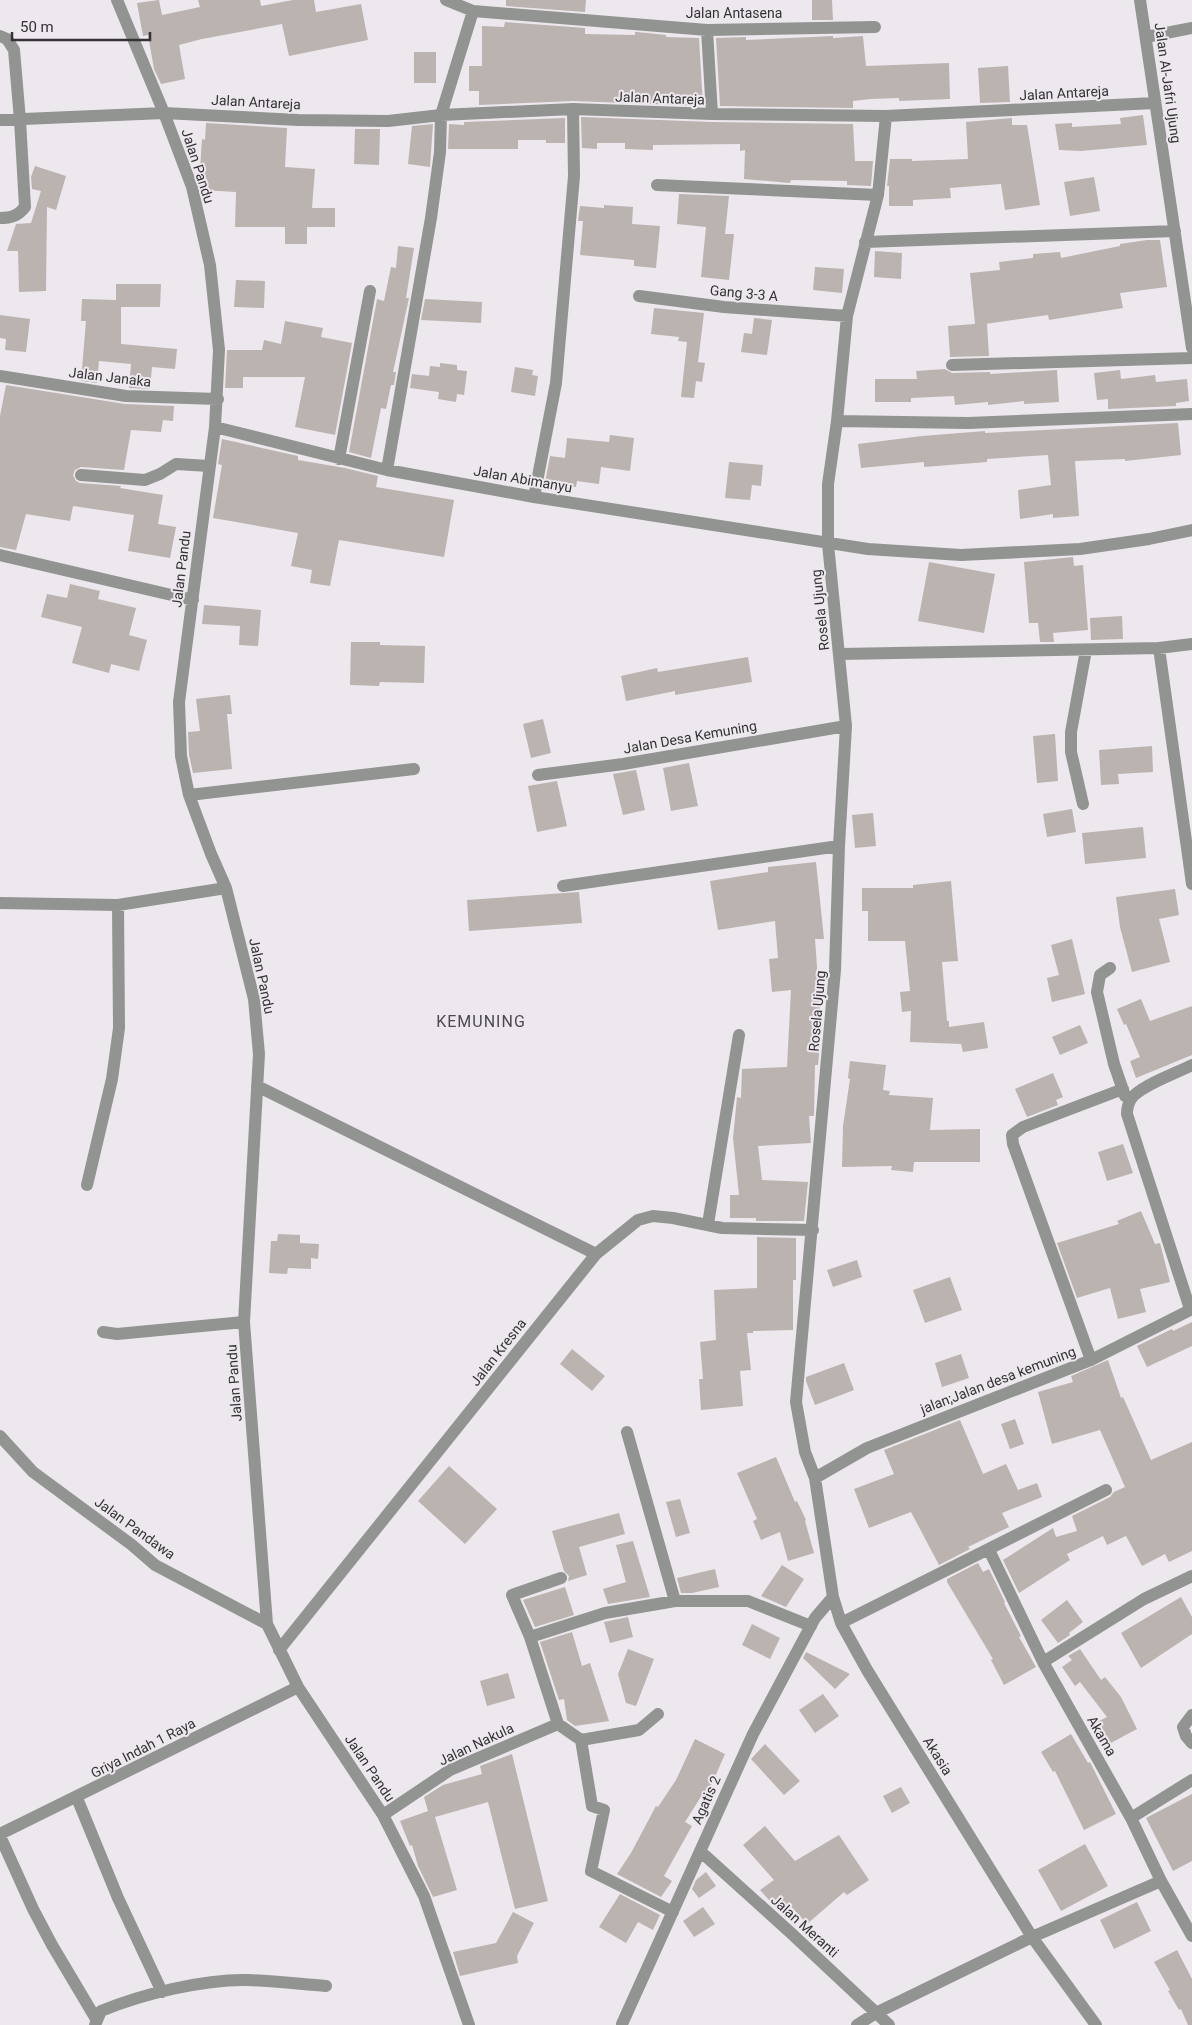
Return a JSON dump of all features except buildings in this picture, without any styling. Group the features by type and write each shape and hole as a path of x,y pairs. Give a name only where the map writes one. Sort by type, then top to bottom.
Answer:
{"street":[{"name":"Jalan Pandu","path":"117,0 164,113 192,187 210,265 219,350 218,399 215,428 179,702 181,756 189,795 226,888 254,999 259,1054 244,1322 268,1624 298,1687 383,1815 424,1896 469,2025"},
{"name":"Jalan Antasena","path":"446,0 473,11 707,30 875,27"},
{"name":"Jalan Al-Jafri Ujung","path":"1140,0 1174,231 1189,310 1192,348"},
{"path":"387,470 431,218 440,152 442,115 473,11"},
{"path":"1146,37 1192,28"},
{"path":"707,30 712,114"},
{"path":"0,36 7,39 14,50 25,207 19,214 10,218 0,218"},
{"name":"Jalan Antareja","path":"0,120 164,113 298,120 388,121 442,115 573,109 712,114 886,116 1155,103"},
{"path":"534,497 556,383 574,176 573,109"},
{"name":"Rosela Ujung","path":"815,1478 805,1452 796,1402 836,970 838,846 846,726 828,544 828,484 837,421 847,316 878,195 886,116"},
{"path":"657,185 878,195"},
{"path":"865,242 1174,231"},
{"path":"339,459 370,291"},
{"name":"Gang 3-3 A","path":"640,296 724,307 847,316"},
{"path":"952,365 1192,358"},
{"name":"Jalan Janaka","path":"0,376 126,396 218,399"},
{"path":"837,421 968,423 1192,414"},
{"name":"Jalan Abimanyu","path":"215,428 387,470 534,497 868,549 961,555 1080,549 1149,540 1192,530"},
{"path":"81,475 145,480 160,474 176,464 209,466"},
{"path":"0,555 193,600"},
{"path":"840,654 1159,648 1192,644"},
{"path":"1159,648 1192,884"},
{"path":"1083,804 1071,752 1071,732 1086,650"},
{"name":"Jalan Desa Kemuning","path":"538,775 623,764 846,726"},
{"path":"189,795 414,769"},
{"path":"563,886 838,846"},
{"path":"0,903 118,905 226,888"},
{"path":"87,1185 112,1079 119,1028 118,905"},
{"path":"1110,968 1100,975 1096,992 1114,1064 1128,1104"},
{"path":"708,1224 739,1035"},
{"path":"1191,1309 1127,1114 1128,1104 1132,1097 1140,1090 1192,1065"},
{"path":"257,1086 596,1254"},
{"path":"1091,1360 1013,1144 1012,1135 1023,1127 1123,1089"},
{"name":"Jalan Kresna","path":"279,1650 596,1254 638,1220 660,1217 722,1228 813,1230"},
{"name":"jalan;Jalan desa kemuning","path":"815,1478 866,1448 1091,1360 1191,1309"},
{"path":"103,1332 117,1334 244,1322"},
{"path":"627,1432 675,1601"},
{"name":"Jalan Pandawa","path":"0,1436 33,1472 132,1545 155,1565 268,1624"},
{"name":"Akasia","path":"815,1478 833,1597 841,1623 867,1670 1032,1937 1096,2025"},
{"path":"841,1623 1106,1490"},
{"name":"Akama","path":"989,1550 1043,1662 1131,1818 1161,1881 1192,1936"},
{"path":"1043,1662 1144,1598 1192,1576"},
{"path":"561,1578 512,1595 530,1638 558,1724 581,1740 639,1730 658,1714"},
{"name":"Agatis 2","path":"622,2024 753,1734 811,1626 824,1605 833,1597"},
{"path":"530,1638 605,1613 675,1601 748,1601 811,1626"},
{"name":"Griya Indah 1 Raya","path":"0,1835 298,1687"},
{"path":"1192,1715 1183,1727 1186,1736 1192,1743"},
{"name":"Jalan Nakula","path":"383,1815 450,1770 558,1724"},
{"path":"581,1740 592,1806 604,1810 591,1871 672,1912"},
{"path":"1131,1818 1192,1780"},
{"path":"77,1798 118,1898 162,1992"},
{"path":"0,1835 52,1945 96,2022"},
{"name":"Jalan Meranti","path":"700,1851 889,2025"},
{"path":"857,2025 876,2013 1032,1937 1161,1881"},
{"path":"96,2022 101,2011 122,2002 209,1982 248,1980 326,1986"}],"district":[{"name":"KEMUNING","path":"481,1021"}]}
